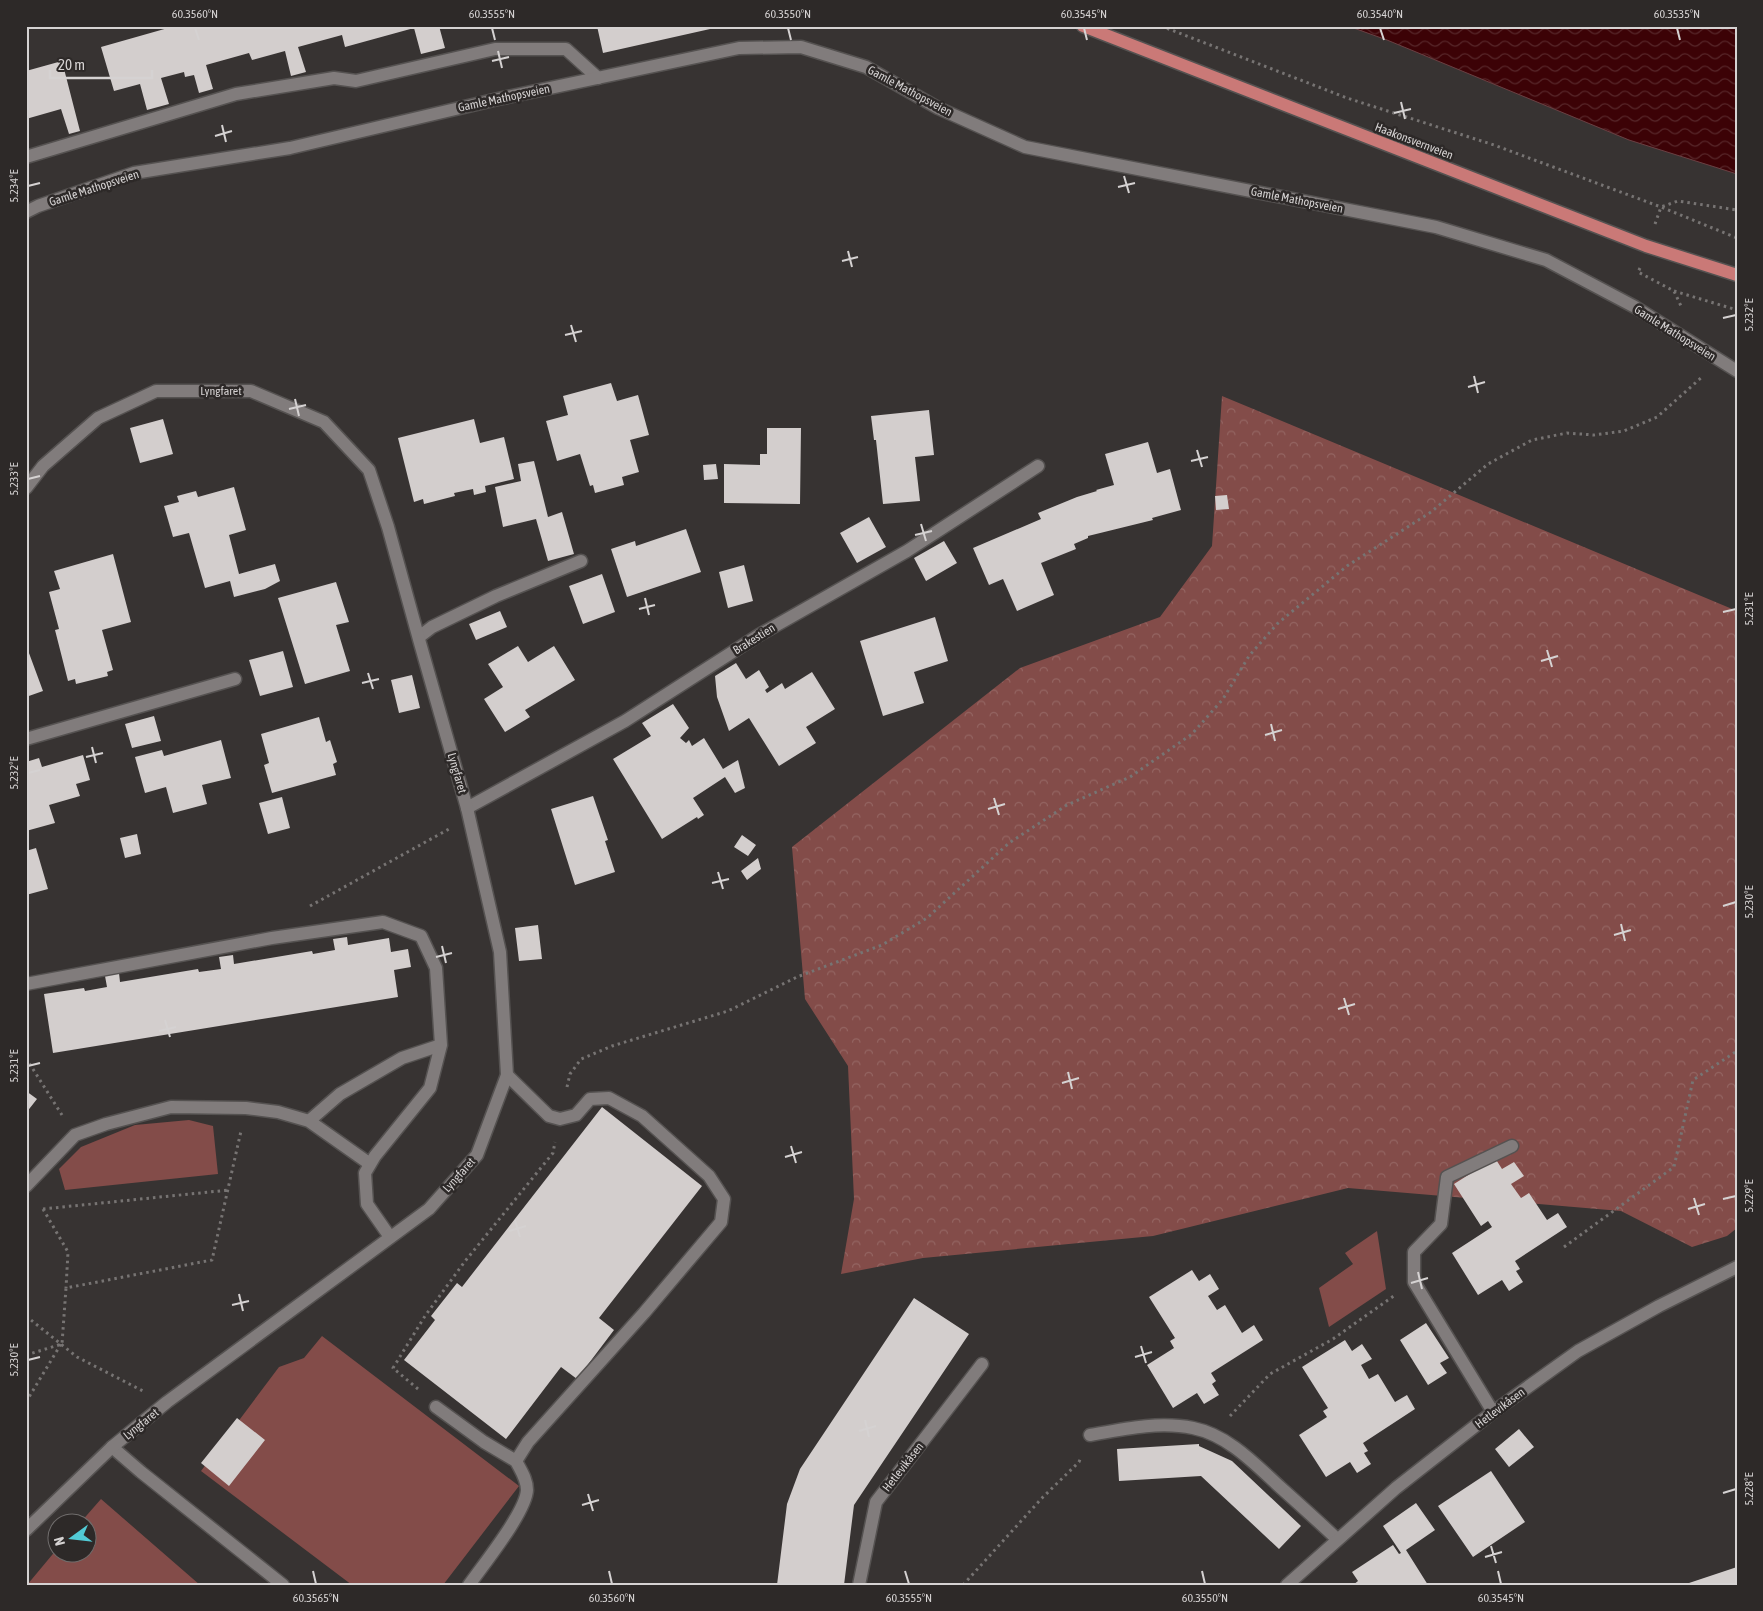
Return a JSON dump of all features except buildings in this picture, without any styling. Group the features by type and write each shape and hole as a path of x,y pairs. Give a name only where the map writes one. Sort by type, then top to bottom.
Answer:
{"main road":[{"name":"Haakonsvernveien","path":"1083,26 1646,246 1737,275"}],"street":[{"name":"Gamle Mathopsveien","path":"26,212 38,206 134,173 290,148 498,99 739,48 801,47 866,67 938,108 1025,147 1436,227 1546,260 1635,307 1737,371"},
{"path":"26,157 236,94 334,78 356,81 495,49 566,49 598,78"},
{"name":"Lyngfaret","path":"26,488 43,466 98,418 156,391 251,391 324,422 369,470 388,527 468,808 500,952 507,1075 477,1155 429,1209 167,1402 112,1447 26,1530"},
{"name":"Brakestien","path":"468,808 625,721 759,634 908,551 1038,466"},
{"path":"418,637 432,627 496,596 581,561"},
{"path":"26,739 235,679"},
{"path":"26,984 272,938 383,922 421,936 436,968 441,1046 430,1088 365,1173 367,1204 390,1237"},
{"path":"309,1121 340,1094 402,1058 441,1046"},
{"path":"507,1075 549,1116 560,1119 576,1114 590,1099 609,1098 642,1116 709,1176 724,1200 721,1222 644,1313 528,1442 516,1462"},
{"path":"28,1185 75,1135 106,1124 171,1107 246,1108 278,1112 309,1121 370,1164"},
{"path":"1493,1412 1414,1282 1414,1252 1442,1224 1447,1177 1512,1146"},
{"name":"Hetlevikåsen","path":"1287,1585 1396,1488 1493,1412 1578,1352 1658,1306 1737,1267"},
{"name":"Hetlevikåsen","path":"859,1585 876,1502 982,1364"},
{"path":"436,1407 484,1442 516,1462 526,1478 527,1491 524,1502 510,1527 469,1585"},
{"path":"1090,1435 1134,1427 1167,1425 1193,1428 1213,1434 1240,1451 1337,1539"},
{"path":"112,1447 283,1585"}],"path":[{"path":"1161,26 1347,98 1494,144 1737,238"},
{"path":"1661,207 1678,202 1737,210"},
{"path":"1674,291 1737,310"},
{"path":"418,1389 393,1368 440,1295 553,1152 570,1074 581,1059 612,1046 728,1011 797,976 882,945 927,918 1009,843 1067,805 1130,777 1192,734 1223,699 1249,656 1277,624 1347,566 1431,512 1488,464 1532,440 1567,433 1594,435 1624,431 1657,417 1720,361"},
{"path":"1564,1247 1674,1167 1693,1080 1737,1051"},
{"path":"26,1058 75,1135"},
{"path":"66,1288 212,1260 246,1108"},
{"path":"26,1402 62,1344 68,1252 28,1185"},
{"path":"43,1209 229,1190"},
{"path":"1213,1434 1270,1374 1333,1340 1414,1282"},
{"path":"26,1316 77,1357 167,1402"},
{"path":"26,1355 62,1344"},
{"path":"963,1585 1042,1498 1079,1462 1090,1435"}],"green space":[{"path":"1222,396 1737,611 1737,1228 1727,1236 1692,1247 1621,1211 1348,1188 1153,1236 923,1258 841,1274 854,1199 848,1066 805,999 792,847 1020,668 1160,617 1212,546"},
{"path":"189,1120 213,1126 218,1174 65,1190 59,1169 81,1147 135,1125"},
{"path":"1377,1231 1386,1289 1329,1327 1319,1288 1353,1264 1345,1253"},
{"path":"322,1336 519,1486 443,1585 352,1585 201,1471 279,1367 304,1358"},
{"path":"101,1499 200,1585 27,1585 48,1560 48,1564 98,1564 98,1514 88,1514"}],"water":[{"path":"1348,26 1737,26 1737,174 1629,140 1387,40"}]}
